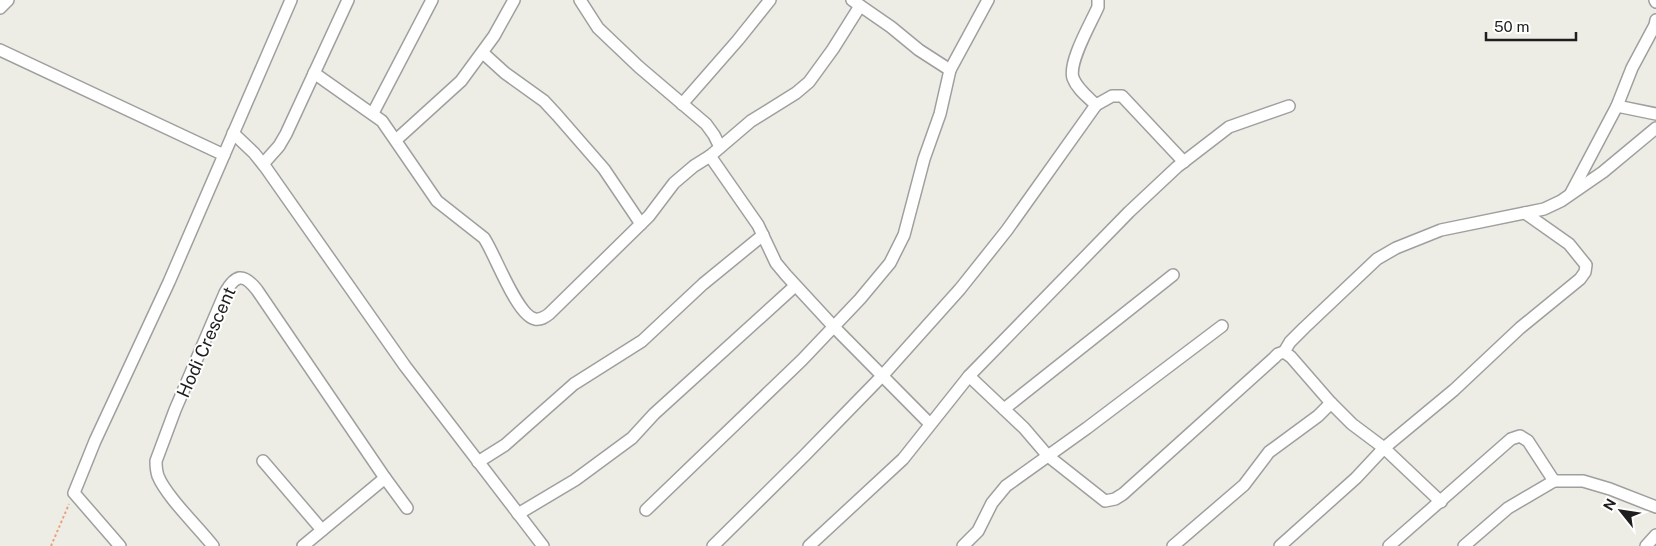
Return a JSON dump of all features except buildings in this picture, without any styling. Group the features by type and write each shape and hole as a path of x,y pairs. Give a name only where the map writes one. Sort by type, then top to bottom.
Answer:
{"street":[{"path":"0,8 8,0"},
{"path":"120,546 74,493 95,441 169,282 291,0"},
{"path":"263,164 279,146 286,134 348,0"},
{"path":"373,113 432,0"},
{"path":"396,140 461,81 483,53 514,0"},
{"path":"682,104 770,0"},
{"path":"1096,105 1078,87 1073,76 1073,65 1098,7 1098,0"},
{"path":"646,510 834,327 890,263 904,235 924,158 940,114 950,70 983,2"},
{"path":"586,3 598,28 639,67 706,124 720,147"},
{"path":"314,73 382,121 437,201 484,238 505,281 526,314 534,319 542,319 657,208 674,183 694,166 710,156 751,120 796,93 809,82 833,48 856,3 892,27 919,50 950,70"},
{"path":"1570,195 1617,106 1632,68 1656,20"},
{"path":"0,50 224,155"},
{"path":"483,53 505,73 544,101 564,122 604,169 640,224"},
{"path":"713,546 806,455 883,375 960,288 1006,230 1096,105 1112,96 1122,96 1184,162"},
{"path":"809,546 903,459 969,376 1129,212 1184,162 1230,127 1289,106"},
{"path":"1617,106 1656,114"},
{"path":"969,376 1024,428 1048,456 1105,501 1115,500 1278,354 1284,352 1290,342 1377,259 1396,248 1441,230 1544,209 1570,195 1603,172 1656,128"},
{"path":"233,134 263,164 376,326 543,546"},
{"path":"710,156 758,224 776,263 834,327 930,424"},
{"path":"1280,546 1356,478 1384,448 1454,390 1520,328 1580,279 1585,272 1586,265 1569,244 1525,213"},
{"path":"478,462 505,445 574,384 642,341 703,284 763,235"},
{"path":"1004,409 1173,275"},
{"name":"Hodi Crescent","path":"214,546 169,493 159,478 156,461 175,410 225,293 233,281 239,278 244,278 252,283 407,508"},
{"path":"518,514 575,480 626,443 654,414 795,286"},
{"path":"963,546 978,531 992,503 1006,486 1222,326"},
{"path":"1284,352 1291,357 1352,424 1384,448 1441,502"},
{"path":"1173,546 1244,486 1269,452 1318,416 1331,403"},
{"path":"1389,546 1511,439 1520,436 1528,441 1554,481"},
{"path":"263,461 322,530"},
{"path":"303,546 385,478"},
{"path":"1464,546 1508,508 1554,481 1583,481 1610,489 1656,507"},
{"path":"1646,546 1656,535"}],"path":[{"path":"51,546 74,493"}]}
